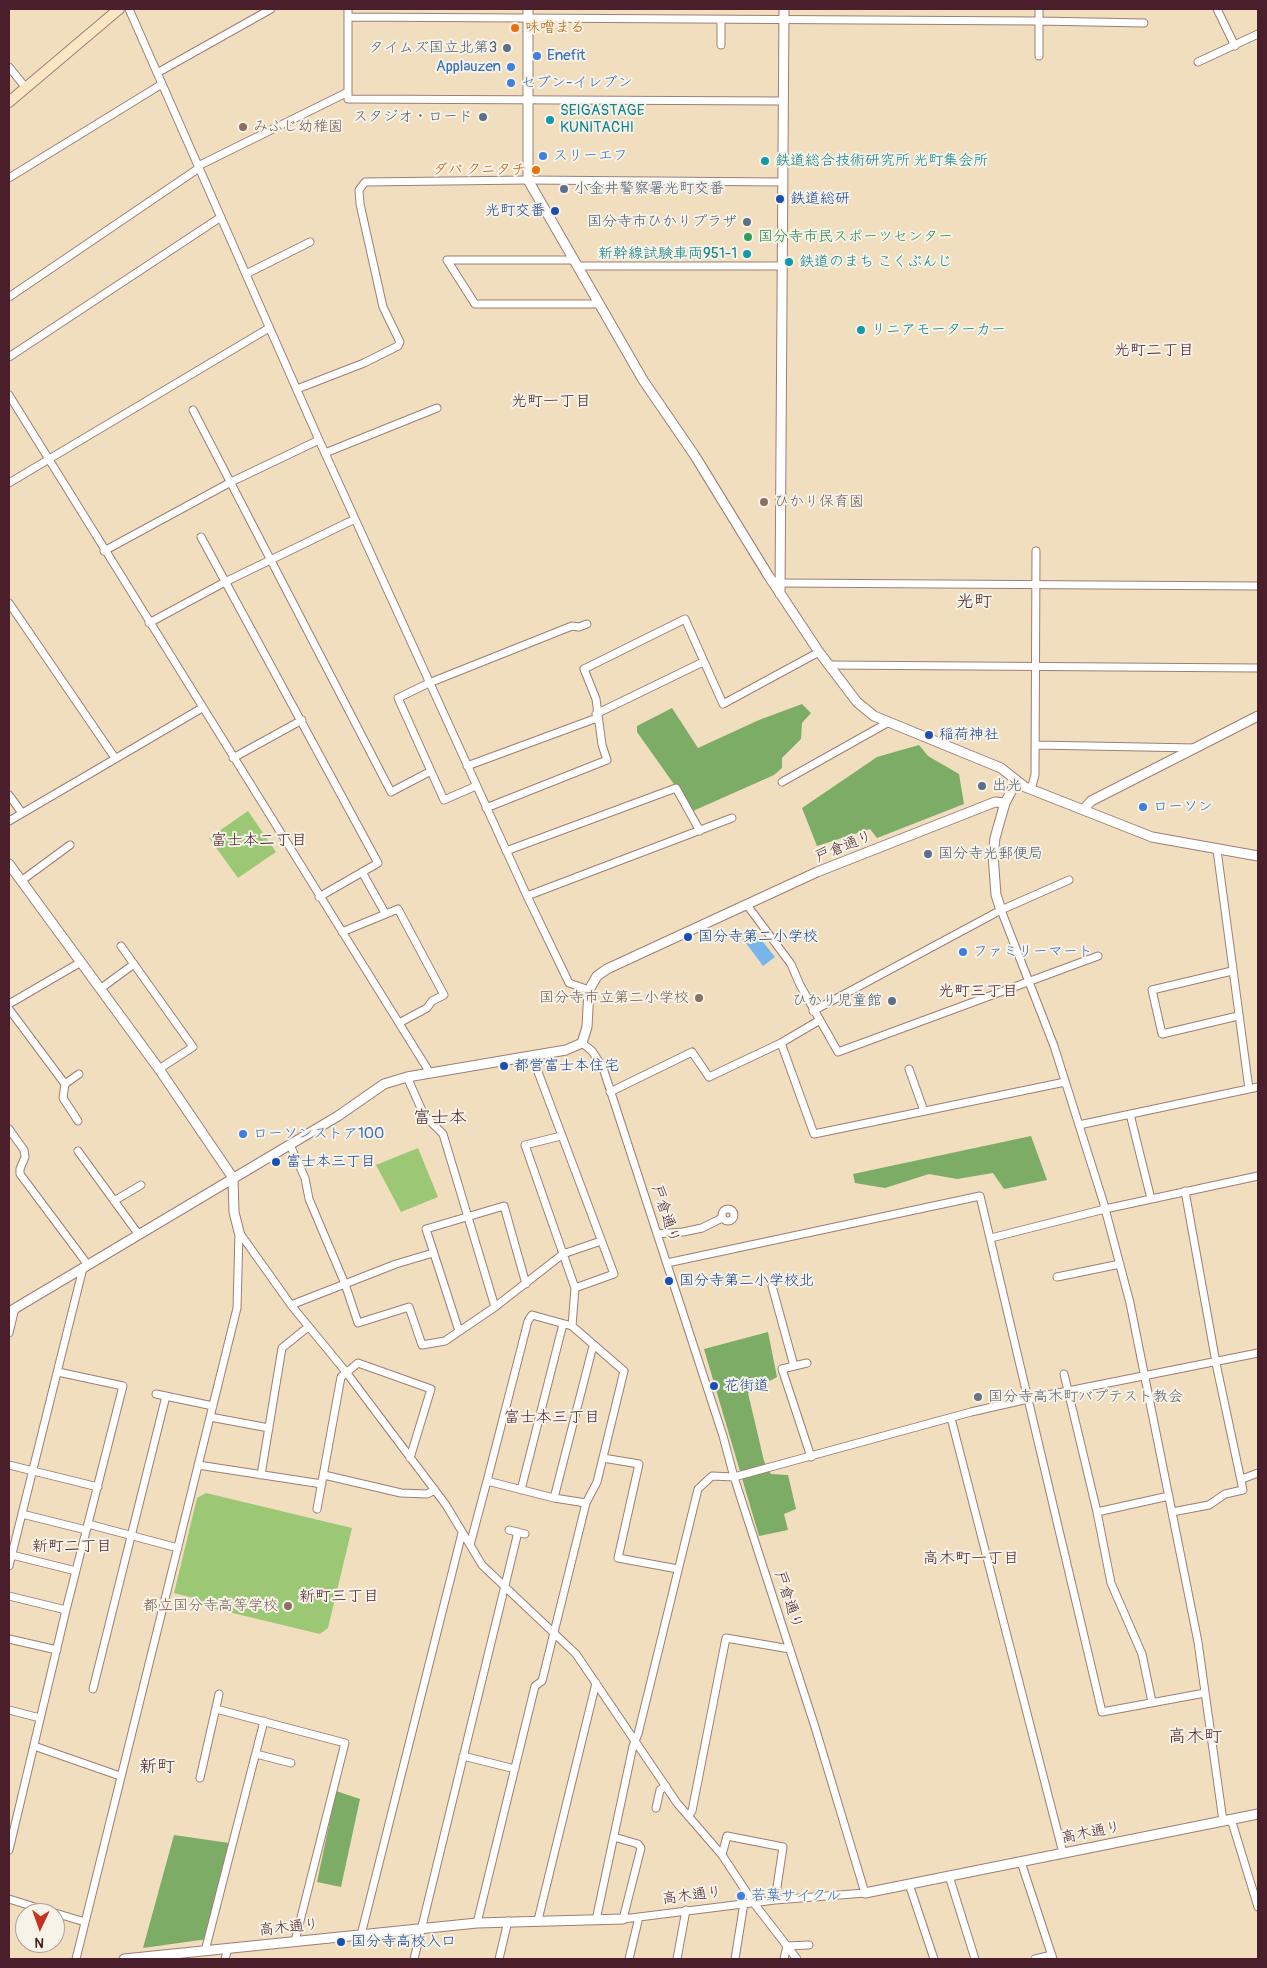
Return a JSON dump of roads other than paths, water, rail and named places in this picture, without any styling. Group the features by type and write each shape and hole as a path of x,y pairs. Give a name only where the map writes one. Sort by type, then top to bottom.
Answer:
{"main road":[{"path":"9,102 119,9"}],"street":[{"path":"9,1334 12,1310 338,1116 384,1084 407,1077 566,1050 582,1042 588,1027 589,990 569,983 527,896 319,440 128,9"},
{"path":"157,74 271,9"},
{"path":"348,9 346,93 348,99 783,101"},
{"path":"528,9 528,180 643,380 694,456 728,514 780,594 828,665 864,710 1001,768 1016,782 1031,789 1152,836 1217,850 1258,856"},
{"path":"780,594 784,9"},
{"path":"1039,9 1039,56"},
{"path":"1217,9 1235,46"},
{"path":"348,17 721,21 1038,21 1144,24"},
{"path":"721,21 721,45"},
{"path":"1198,62 1258,34"},
{"path":"9,67 26,88"},
{"path":"9,178 162,84"},
{"path":"9,297 198,167 346,93"},
{"path":"297,389 364,363 398,346 400,342 383,307 360,204 359,190 365,182 528,180 782,182"},
{"path":"9,357 221,217"},
{"path":"246,274 310,242"},
{"path":"600,304 475,304 446,260 782,266"},
{"path":"9,483 269,328"},
{"path":"9,395 149,624 430,1073"},
{"path":"325,453 437,408"},
{"path":"193,410 391,792 431,770"},
{"path":"104,551 231,482 319,440"},
{"path":"149,624 225,582 355,519"},
{"path":"201,537 378,863 319,897"},
{"path":"1031,789 1035,775 1036,551"},
{"path":"780,583 1258,586"},
{"path":"9,603 115,758"},
{"path":"486,808 607,760 596,716 596,699 584,669 685,619 723,704 819,652"},
{"path":"476,786 444,800 398,698 429,682 572,626 579,627 587,624"},
{"path":"467,766 596,716 703,662"},
{"path":"828,665 1258,668"},
{"path":"9,821 202,708"},
{"path":"1084,809 1090,802 1258,716"},
{"path":"233,758 302,720"},
{"path":"782,782 889,722"},
{"path":"1035,745 1196,748"},
{"path":"1016,782 1005,804 995,838 993,855 996,895 1030,982 1065,1082 1105,1209 1120,1264 1130,1303 1143,1376 1198,1642 1227,1820 1258,1907"},
{"path":"506,851 676,788 700,831"},
{"path":"9,795 22,814"},
{"name":"戸倉通り","path":"589,990 597,976 607,969 747,905 866,852 995,802 1005,804"},
{"path":"527,896 732,818"},
{"path":"21,881 70,845"},
{"path":"1217,850 1249,1089"},
{"path":"9,864 159,1069 233,1178 234,1212 239,1232 237,1308 76,1959"},
{"path":"362,872 385,913"},
{"path":"813,1010 1001,910 1069,880"},
{"path":"747,905 791,964 813,1010 838,1052 1098,956"},
{"path":"342,932 398,909 444,995 432,1001 427,1008 398,1023"},
{"path":"121,946 193,1047 159,1069"},
{"path":"9,1004 81,962"},
{"path":"100,989 134,964"},
{"path":"1232,971 1152,990 1162,1034 1238,1016"},
{"path":"9,1009 65,1084 63,1098 78,1121"},
{"path":"610,1092 692,1052 709,1077 781,1043 820,1020"},
{"name":"戸倉通り","path":"582,1042 598,1059 667,1263 865,1892"},
{"path":"781,1043 814,1134 1065,1082"},
{"path":"532,1056 614,1274 575,1288"},
{"path":"909,1069 924,1111"},
{"path":"65,1084 79,1074"},
{"path":"407,1077 424,1116 443,1134 495,1307"},
{"path":"1079,1125 1258,1087"},
{"path":"1130,1114 1151,1199"},
{"path":"9,1129 24,1150 25,1157 20,1174 86,1266"},
{"path":"561,1136 525,1145 575,1288 572,1326"},
{"path":"290,1145 305,1178 309,1200 345,1284 358,1323 409,1306 422,1345 445,1340 495,1307 563,1254 601,1240"},
{"path":"78,1150 139,1235"},
{"path":"991,1238 1105,1209 1258,1176"},
{"path":"114,1200 141,1185"},
{"path":"1172,1512 1209,1506 1225,1494 1243,1490 1185,1191"},
{"path":"667,1263 980,1196 1102,1712 1205,1693"},
{"path":"459,1331 426,1229 504,1206 526,1284"},
{"path":"657,1234 702,1228 722,1218"},
{"path":"239,1232 308,1328 346,1372 435,1490 482,1566 576,1654 666,1786 688,1816 722,1855 753,1902 797,1959"},
{"path":"291,1305 433,1253"},
{"path":"1057,1277 1071,1278 1120,1264"},
{"path":"9,1566 86,1266"},
{"path":"772,1286 794,1366"},
{"path":"470,1545 528,1321 532,1315 572,1326 624,1371 597,1482 586,1503 542,1681 535,1686 477,1923"},
{"path":"521,1490 563,1324"},
{"path":"261,1475 282,1348 308,1328"},
{"path":"554,1498 594,1346"},
{"path":"596,1920 635,1738 638,1734 698,1488 712,1476 734,1477 1028,1399 1258,1353"},
{"path":"317,1509 341,1377 358,1363 431,1389 410,1458"},
{"path":"807,1363 782,1369 811,1457"},
{"path":"9,1850 56,1650 123,1386 58,1372"},
{"path":"1064,1374 1097,1512 1111,1583 1142,1654 1152,1702"},
{"path":"156,1394 213,1406"},
{"path":"92,1690 166,1396"},
{"path":"210,1417 269,1428"},
{"path":"951,1418 1063,1853"},
{"path":"603,1458 639,1464 618,1558 678,1569"},
{"path":"9,1465 98,1487"},
{"path":"198,1465 322,1484"},
{"path":"1242,1480 1258,1473"},
{"path":"324,1475 408,1494 427,1494 435,1490"},
{"path":"488,1481 554,1498 586,1503"},
{"path":"1097,1512 1169,1496"},
{"path":"22,1514 132,1536 178,1548"},
{"path":"414,1959 505,1587 521,1533 509,1530"},
{"path":"361,1935 462,1533"},
{"path":"12,1554 76,1571"},
{"path":"9,1596 66,1610"},
{"path":"688,1816 692,1811 726,1638 790,1649"},
{"path":"9,1639 56,1650"},
{"path":"538,1920 596,1683"},
{"path":"200,1778 219,1694"},
{"path":"216,1709 345,1743 295,1941"},
{"path":"9,1710 40,1718"},
{"path":"205,1951 264,1721"},
{"path":"34,1746 120,1776"},
{"path":"256,1754 290,1764"},
{"path":"463,1756 515,1768"},
{"path":"656,1808 660,1790 666,1786"},
{"name":"高木通り","path":"124,1959 477,1923 623,1919 753,1902 865,1892 1258,1814"},
{"path":"722,1855 727,1836 783,1847 775,1900"},
{"path":"614,1837 638,1844 641,1848 623,1919"},
{"path":"1021,1862 1052,1957 1035,1959"},
{"path":"949,1876 975,1959"},
{"path":"908,1884 934,1959"},
{"path":"9,1899 22,1903"},
{"path":"735,1959 744,1904"},
{"path":"677,1959 686,1910"},
{"path":"65,1916 85,1922"},
{"path":"629,1959 639,1917"},
{"path":"499,1959 508,1921"},
{"path":"787,1946 809,1945"},
{"path":"784,1959 787,1946"},
{"path":"225,1959 228,1948"}],"water":[{"path":"754,931 775,957 763,966 743,939"}],"place":[{"name":"味噌まる","path":"515,28"},
{"name":"タイムズ国立北第3","path":"507,48"},
{"name":"Enefit","path":"537,56"},
{"name":"Applauzen","path":"511,67"},
{"name":"セブン-イレブン","path":"511,83"},
{"name":"スタジオ・ロード","path":"483,117"},
{"name":"SEIGASTAGE KUNITACHI","path":"550,120"},
{"name":"みふじ幼稚園","path":"243,127"},
{"name":"スリーエフ","path":"543,156"},
{"name":"鉄道総合技術研究所 光町集会所","path":"765,161"},
{"name":"ダバ クニタチ","path":"536,170"},
{"name":"小金井警察署光町交番","path":"564,189"},
{"name":"鉄道総研","path":"780,199"},
{"name":"光町交番","path":"555,211"},
{"name":"国分寺市ひかりプラザ","path":"747,222"},
{"name":"国分寺市民スポーツセンター","path":"748,237"},
{"name":"新幹線試験車両951-1","path":"747,254"},
{"name":"鉄道のまち こくぶんじ","path":"789,262"},
{"name":"リニアモーターカー","path":"861,330"},
{"name":"ひかり保育園","path":"764,502"},
{"name":"稲荷神社","path":"929,735"},
{"name":"出光","path":"982,786"},
{"name":"ローソン","path":"1143,807"},
{"name":"国分寺光郵便局","path":"928,854"},
{"name":"国分寺第二小学校","path":"688,937"},
{"name":"ファミリーマート","path":"963,952"},
{"name":"国分寺市立第二小学校","path":"699,998"},
{"name":"ひかり児童館","path":"892,1001"},
{"name":"都営富士本住宅","path":"504,1066"},
{"name":"ローソンストア100","path":"243,1134"},
{"name":"富士本三丁目","path":"276,1162"},
{"name":"国分寺第二小学校北","path":"669,1281"},
{"name":"花街道","path":"714,1386"},
{"name":"国分寺高木町バプテスト教会","path":"978,1397"},
{"name":"都立国分寺高等学校","path":"288,1606"},
{"name":"若葉サイクル","path":"741,1896"},
{"name":"国分寺高校入口","path":"341,1942"}],"district":[{"name":"光町二丁目","path":"1154,351"},
{"name":"光町一丁目","path":"551,402"},
{"name":"光町","path":"974,602"},
{"name":"富士本二丁目","path":"259,841"},
{"name":"光町三丁目","path":"978,992"},
{"name":"富士本","path":"440,1118"},
{"name":"富士本三丁目","path":"552,1418"},
{"name":"新町二丁目","path":"72,1547"},
{"name":"高木町一丁目","path":"971,1559"},
{"name":"新町三丁目","path":"339,1597"},
{"name":"高木町","path":"1195,1737"},
{"name":"新町","path":"157,1767"}]}
